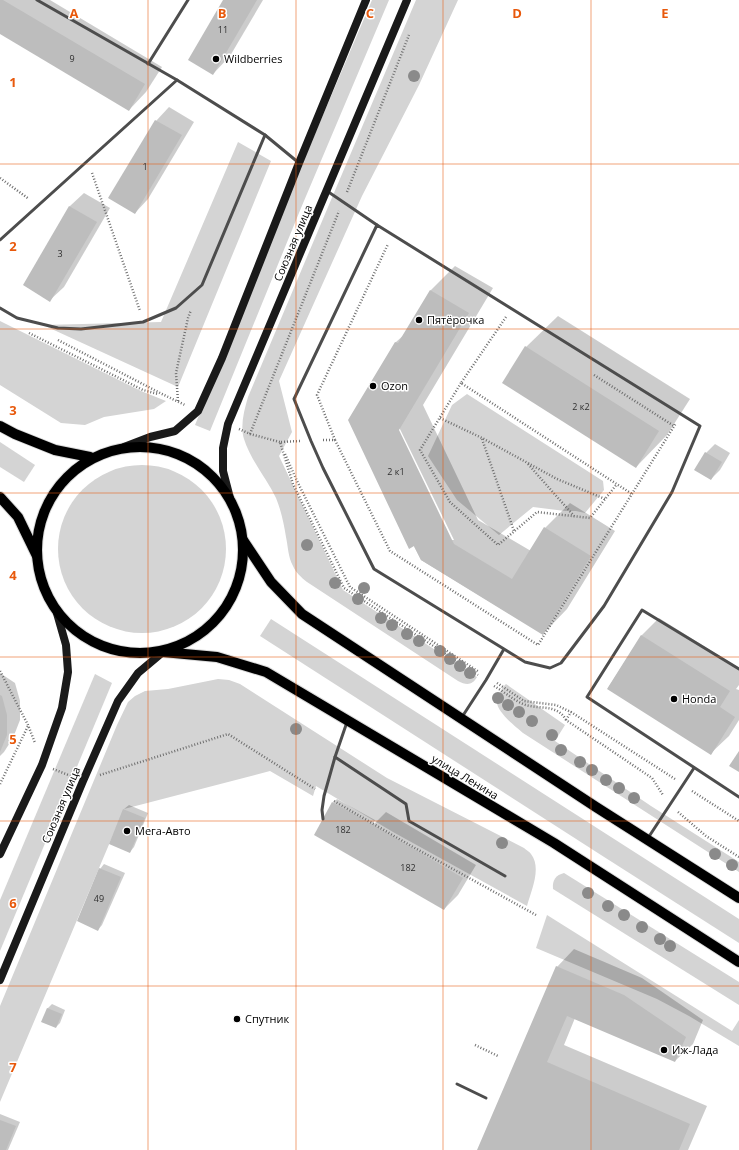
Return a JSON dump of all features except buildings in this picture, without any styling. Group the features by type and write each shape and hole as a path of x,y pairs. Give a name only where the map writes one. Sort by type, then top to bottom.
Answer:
{"main road":[{"name":"Союзная улица","path":"124,447 150,437 175,431 198,410 222,358 299,163 366,0"},
{"name":"Союзная улица","path":"230,498 223,471 223,448 228,424 407,0"},
{"path":"0,426 15,434 55,450 90,457"},
{"path":"37,556 41,518 59,485 90,457 124,447 165,449 203,467 230,498 243,540 271,582 302,614 589,803 739,898"},
{"path":"0,498 18,518 37,556"},
{"path":"163,652 180,644 208,627 229,602 241,572 243,540"},
{"name":"улица Ленина","path":"37,556 43,584 56,610 81,634 114,649 138,653 163,652 217,657 266,672 554,843 739,962"},
{"path":"0,854 42,765 62,708 68,672 66,644 56,610"},
{"name":"Союзная улица","path":"0,980 118,700 138,673 163,652"}],"lane":[{"path":"36,0 176,80 266,135 299,163"},
{"path":"148,64 188,0"},
{"path":"0,240 176,80"},
{"path":"0,308 17,318 58,328 81,329 143,322 176,308 202,285 266,135"},
{"path":"327,191 377,225 700,426 672,492 604,606 562,663 550,668 525,662 374,569 323,468 294,399 377,225"},
{"path":"739,669 642,610 587,697 739,797"},
{"path":"461,719 504,649"},
{"path":"323,819 322,810 324,796 348,721"},
{"path":"336,757 406,804 409,821 505,876"},
{"path":"647,840 694,768"},
{"path":"457,1084 486,1098"}],"path":[{"path":"250,434 411,29"},
{"path":"87,161 143,322"},
{"path":"0,178 37,206"},
{"path":"393,234 316,395 335,440 390,551 538,645 682,414"},
{"path":"178,402 176,373 188,318 202,285"},
{"path":"511,308 420,450 450,502 498,545 537,512 590,518 617,484"},
{"path":"28,333 143,390 162,394"},
{"path":"52,336 162,394 198,410"},
{"path":"461,384 632,494"},
{"path":"440,418 482,438 557,479 605,499"},
{"path":"228,424 250,434 280,442 335,440"},
{"path":"482,438 514,531"},
{"path":"280,442 297,481 350,587 524,701 556,705 571,712 739,821"},
{"path":"526,462 574,516"},
{"path":"566,720 571,712"},
{"path":"0,784 28,725"},
{"path":"228,734 324,796 536,915"},
{"path":"475,1045 498,1056"}],"shaded area":[{"path":"372,0 389,0 301,208 210,431 195,425 286,202"},
{"path":"416,0 458,0 419,85 362,196 279,381 292,432 279,456 343,590 477,677 469,684 458,681 307,582 299,575 290,559 278,503 250,454 242,429 248,397"},
{"path":"238,142 271,161 178,387 43,325 161,322"},
{"path":"0,321 141,391 166,401 154,409 104,417 85,425 61,423 0,385"},
{"path":"467,394 603,481 604,490 585,513 533,507 499,535 457,500 428,456 452,405"},
{"path":"0,442 35,465 24,482 0,467"},
{"path":"134,465 150,465 174,471 182,475 195,484 207,496 220,517 226,541 226,557 220,581 212,596 195,614 174,627 150,633 134,633 110,627 95,619 72,596 64,581 58,557 58,541 64,517 72,502 95,479 110,471"},
{"path":"271,619 739,919 739,943 260,636"},
{"path":"95,674 112,683 0,951 0,900"},
{"path":"218,679 229,680 240,684 387,778 530,852 536,866 536,873 527,906 393,832 316,786 313,796 270,771 124,809 0,1102 0,1006 117,725 128,702 135,696 145,691 168,689"},
{"path":"506,684 565,725 555,741 651,806 739,862 739,872 523,733 506,718 497,704 498,696"},
{"path":"564,873 739,982 739,1005 553,889 555,878"},
{"path":"547,915 732,1031 739,1020 739,1046 657,999 536,948"}],"place":[{"name":"Wildberries","path":"216,59"},
{"name":"Пятёрочка","path":"419,320"},
{"name":"Ozon","path":"373,386"},
{"name":"Honda","path":"674,699"},
{"name":"Мега-Авто","path":"127,831"},
{"name":"Спутник","path":"237,1019"},
{"name":"Иж-Лада","path":"664,1050"}]}
